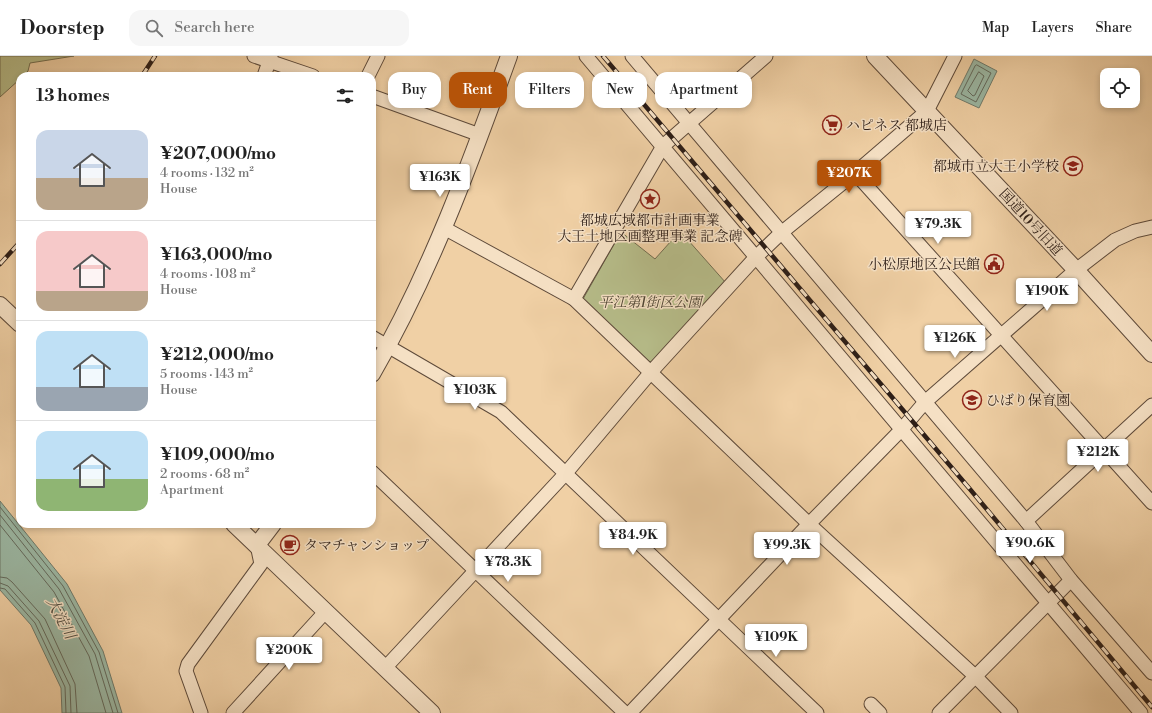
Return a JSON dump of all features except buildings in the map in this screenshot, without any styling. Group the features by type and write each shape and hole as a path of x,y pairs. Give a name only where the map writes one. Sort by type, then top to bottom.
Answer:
{"street":[{"path":"254,56 270,59 303,72"},
{"path":"370,72 378,56"},
{"path":"376,367 388,346 444,228 480,135 508,56"},
{"path":"586,56 663,146 755,258 902,429 1141,713"},
{"path":"632,56 1026,521 1071,580 1152,674"},
{"path":"574,299 663,146 766,56"},
{"name":"国道10号旧道","path":"875,56 1076,270 1152,354"},
{"path":"385,668 475,569 566,473 651,372 755,258 781,233 855,173 927,111 955,56"},
{"path":"265,72 270,59"},
{"path":"376,97 480,135"},
{"path":"855,173 1152,502"},
{"path":"630,713 809,524 902,429 925,402 1076,270 1115,240 1135,231 1152,227"},
{"path":"444,228 574,299 809,524 975,676 1011,713"},
{"path":"0,305 16,320"},
{"path":"376,339 501,412 718,621 817,713"},
{"path":"1026,521 1152,405"},
{"path":"376,476 625,713"},
{"path":"238,528 432,713"},
{"path":"201,713 186,671 188,664 261,564 257,546 270,528"},
{"path":"939,713 1071,580"},
{"path":"233,713 326,611"}],"green space":[{"path":"0,56 74,56 30,63 27,72 16,72 16,83 0,97"},
{"name":"平江第1街区公園","path":"680,231 726,283 657,361 649,362 583,299 621,232 655,259"}],"water":[{"path":"974,59 997,71 979,108 955,97"},
{"name":"大淀川","path":"0,501 16,521 16,528 22,528 67,584 103,651 122,713 62,713 61,688 31,625 0,590"}],"railway":[{"path":"145,72 155,56"},
{"path":"603,56 969,488 1152,707"},
{"path":"0,264 16,246"}],"place":[{"name":"ハピネス 都城店","path":"832,125"},
{"name":"都城市立大王小学校","path":"1073,166"},
{"name":"都城広域都市計画事業 大王土地区画整理事業 記念碑","path":"650,199"},
{"name":"小松原地区公民館","path":"994,264"},
{"name":"ひばり保育園","path":"972,400"},
{"name":"タマチャンショップ","path":"290,545"}]}
